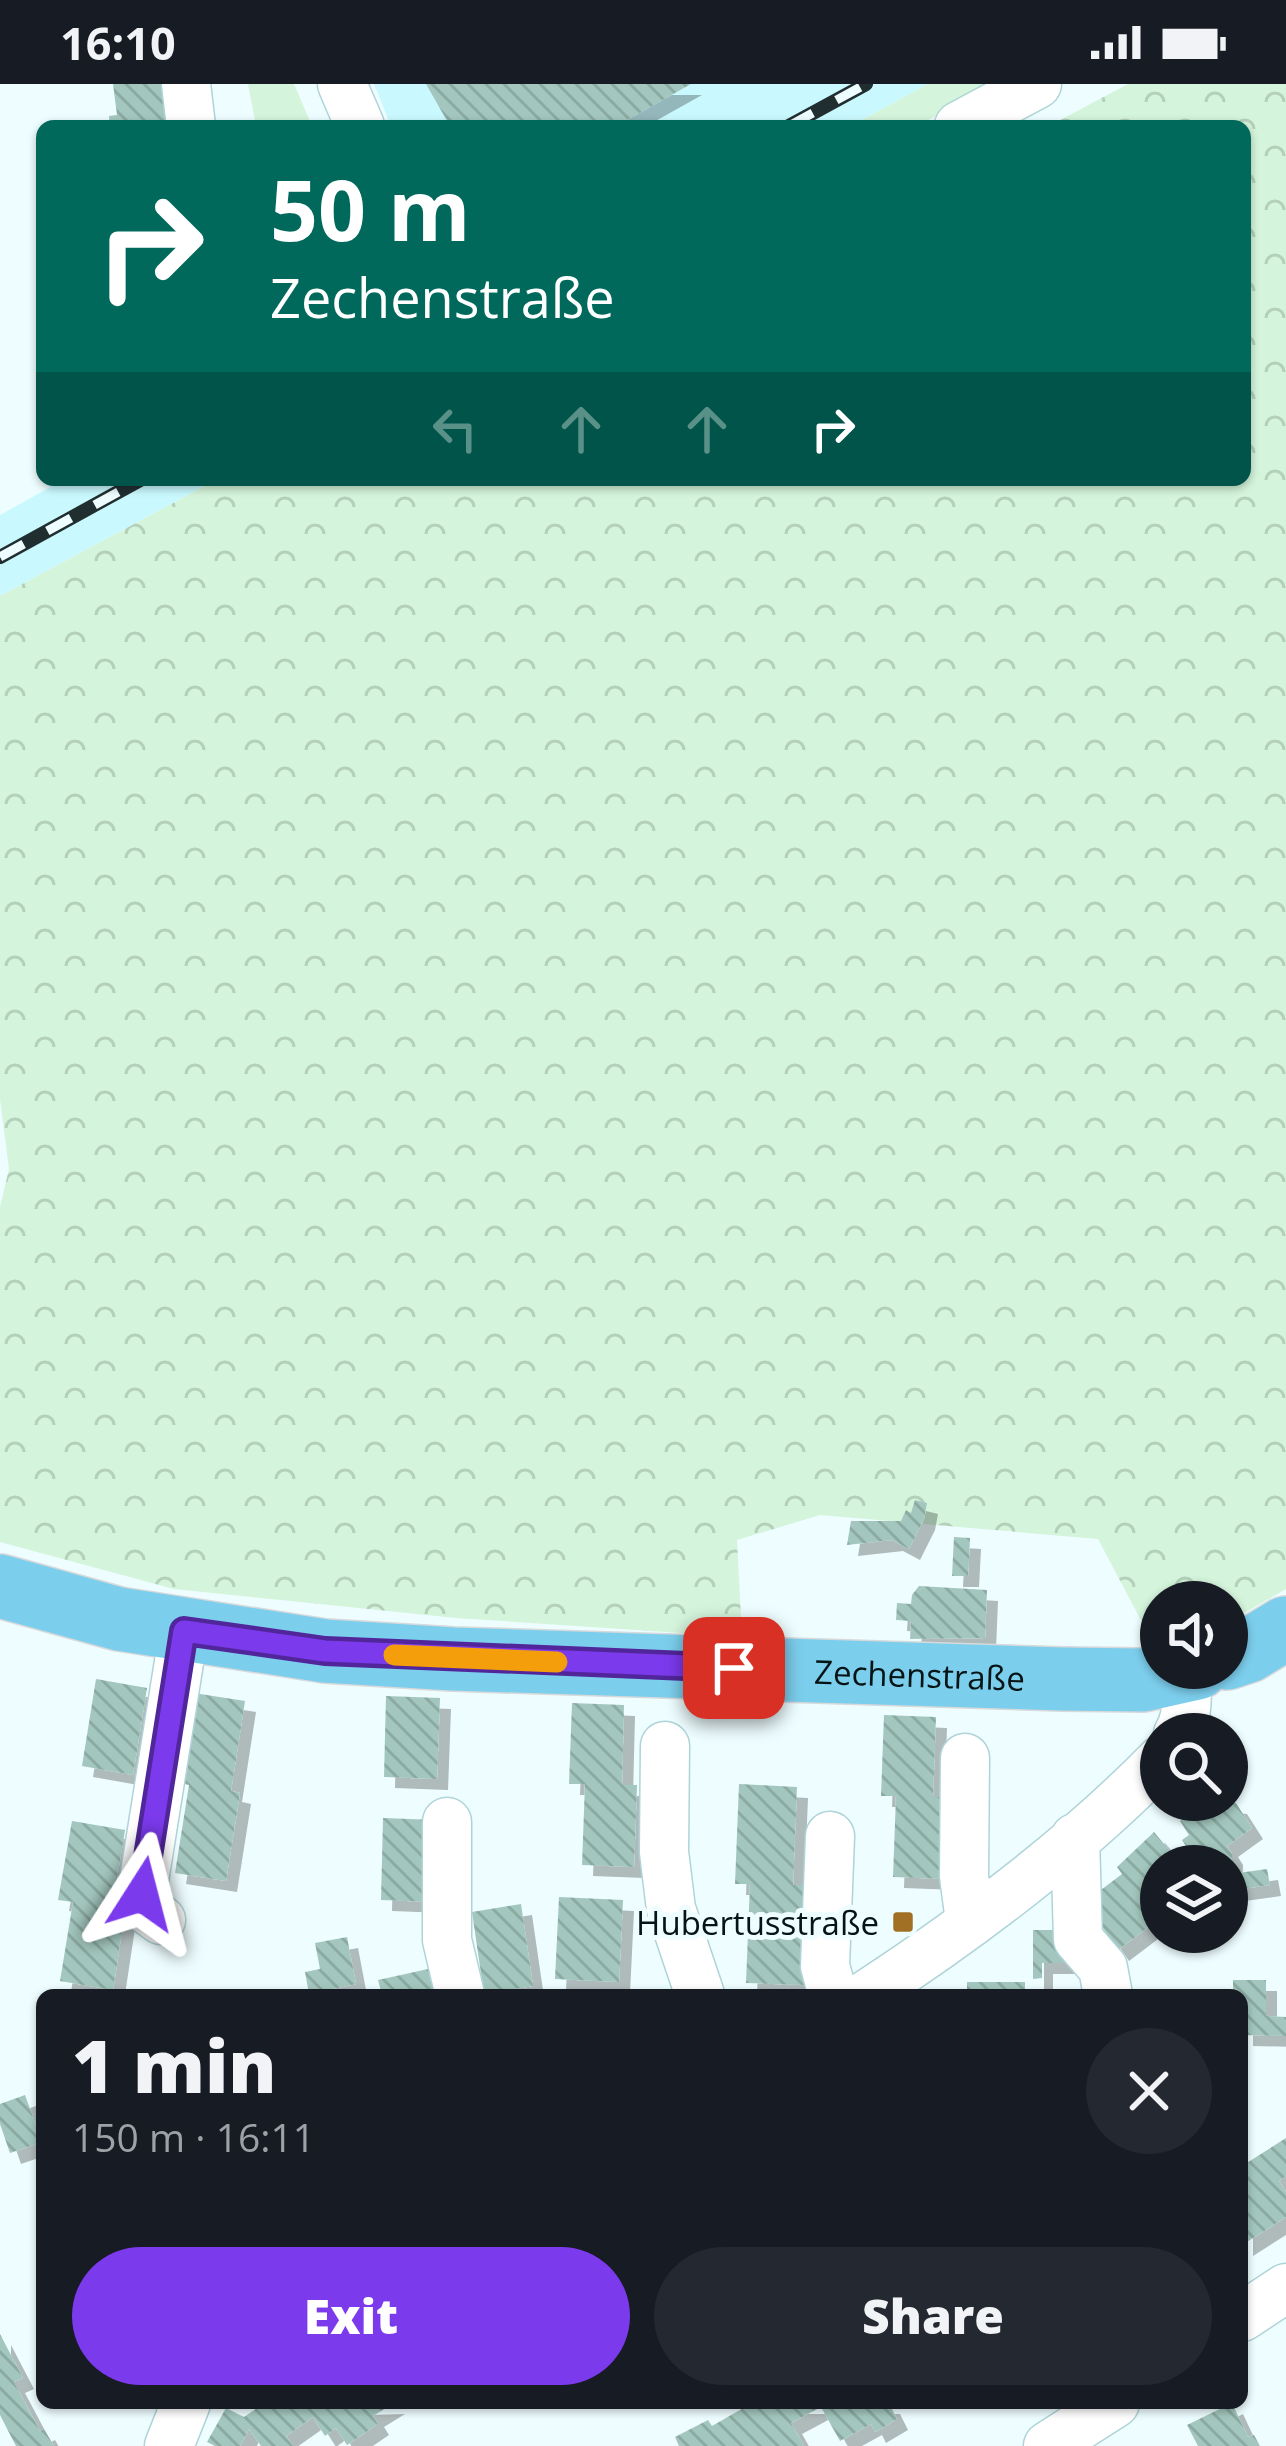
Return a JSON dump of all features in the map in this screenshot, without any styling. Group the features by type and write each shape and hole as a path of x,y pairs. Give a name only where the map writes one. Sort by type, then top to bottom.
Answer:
{"main road":[{"name":"Zechenstraße","path":"0,1586 119,1619 325,1651 1140,1680"},
{"name":"Zechenstraße","path":"1248,1651 1286,1628"}],"street":[{"path":"186,84 190,120"},
{"path":"342,84 357,120"},
{"path":"970,120 1037,84"},
{"path":"161,1920 146,1909 142,1894 184,1631"},
{"path":"665,1746 664,1852 669,1890 698,1989"},
{"path":"965,1757 964,1876 970,1921"},
{"path":"869,1989 970,1921 1140,1781"},
{"path":"448,1822 446,1922 459,1989"},
{"path":"830,1835 825,1966 853,1989"},
{"path":"1075,1838 1078,1940 1103,1968 1107,1989"},
{"path":"1248,2313 1286,2288"},
{"path":"169,2446 184,2409"},
{"path":"1048,2446 1112,2415"}],"shaded area":[{"path":"374,84 928,84 862,120 389,120"},
{"path":"52,486 205,486 0,596 0,515"}],"green space":[{"path":"248,84 294,84 309,120 255,120"},
{"path":"928,84 995,84 928,120 862,120"},
{"path":"1128,84 1286,84 1286,1589 1248,1611 1248,1581 1140,1581 1140,1618 1098,1539 820,1515 737,1540 742,1637 456,1618 174,1589 0,1542 0,1207 9,1169 0,1099 0,596 205,486 1251,486 1251,120 1060,120"}],"building":[{"path":"113,84 172,84 175,120 109,120 117,115"},
{"path":"426,84 691,84 627,120 447,120"},
{"path":"915,1500 927,1503 909,1549 892,1540 847,1545 851,1521 901,1521 906,1510 911,1513"},
{"path":"954,1537 970,1538 968,1576 952,1576"},
{"path":"919,1586 987,1590 985,1638 910,1639 911,1621 896,1620 897,1603 911,1604"},
{"path":"96,1679 147,1688 133,1775 82,1766"},
{"path":"194,1693 245,1701 231,1791 240,1793 226,1881 175,1873 189,1785 180,1783"},
{"path":"386,1696 440,1698 437,1779 384,1777"},
{"path":"572,1703 624,1705 622,1785 637,1785 634,1867 582,1865 585,1784 569,1784"},
{"path":"884,1715 936,1717 933,1797 949,1797 946,1879 893,1877 896,1796 881,1796"},
{"path":"739,1784 797,1787 793,1885 809,1885 805,1985 746,1983 750,1884 735,1884"},
{"path":"383,1818 436,1820 433,1902 381,1900"},
{"path":"72,1821 125,1830 112,1908 125,1911 113,1989 60,1981 73,1902 58,1900"},
{"path":"1180,1821 1248,1821 1252,1828 1228,1845 1185,1845 1182,1840 1189,1835"},
{"path":"1154,1832 1165,1845 1140,1845"},
{"path":"1140,1845 1140,1933 1118,1950 1085,1902 1122,1874 1117,1867"},
{"path":"1267,1869 1270,1885 1248,1888 1248,1872"},
{"path":"559,1897 623,1900 619,1982 555,1979"},
{"path":"521,1904 533,1986 483,1989 472,1912"},
{"path":"1033,1930 1068,1930 1068,1963 1042,1963 1042,1978 1033,1979"},
{"path":"347,1937 356,1984 308,1989 305,1972 320,1969 315,1943"},
{"path":"428,1969 433,1989 380,1989 378,1980"},
{"path":"1233,1980 1266,1980 1266,2016 1286,2017 1286,2036 1248,2035 1248,1989 1233,1989"},
{"path":"967,1982 1025,1982 1025,1989 967,1989"},
{"path":"25,2095 36,2125 36,2144 10,2153 0,2124 0,2104"},
{"path":"1286,2138 1286,2176 1279,2181 1286,2192 1286,2217 1248,2241 1248,2162"},
{"path":"0,2334 23,2378 14,2382 40,2431 44,2429 54,2446 16,2446 0,2415"},
{"path":"225,2409 244,2417 256,2409 384,2409 373,2416 378,2424 347,2445 336,2428 325,2436 313,2417 286,2436 293,2446 261,2446 249,2429 240,2446 207,2442"},
{"path":"742,2409 817,2409 791,2423 804,2446 679,2446 675,2437 708,2420 712,2426"},
{"path":"822,2409 892,2409 897,2419 875,2432 871,2424 840,2441"},
{"path":"1220,2409 1235,2409 1248,2437 1254,2435 1260,2446 1198,2446 1187,2425"}],"railway":[{"path":"800,120 866,84"},
{"path":"0,557 129,486"}],"slow traffic":[{"path":"394,1655 557,1662"}],"place":[{"name":"Hubertusstraße","path":"903,1922"}],"route":[{"path":"142,1894 184,1631 325,1651 734,1668"}]}
